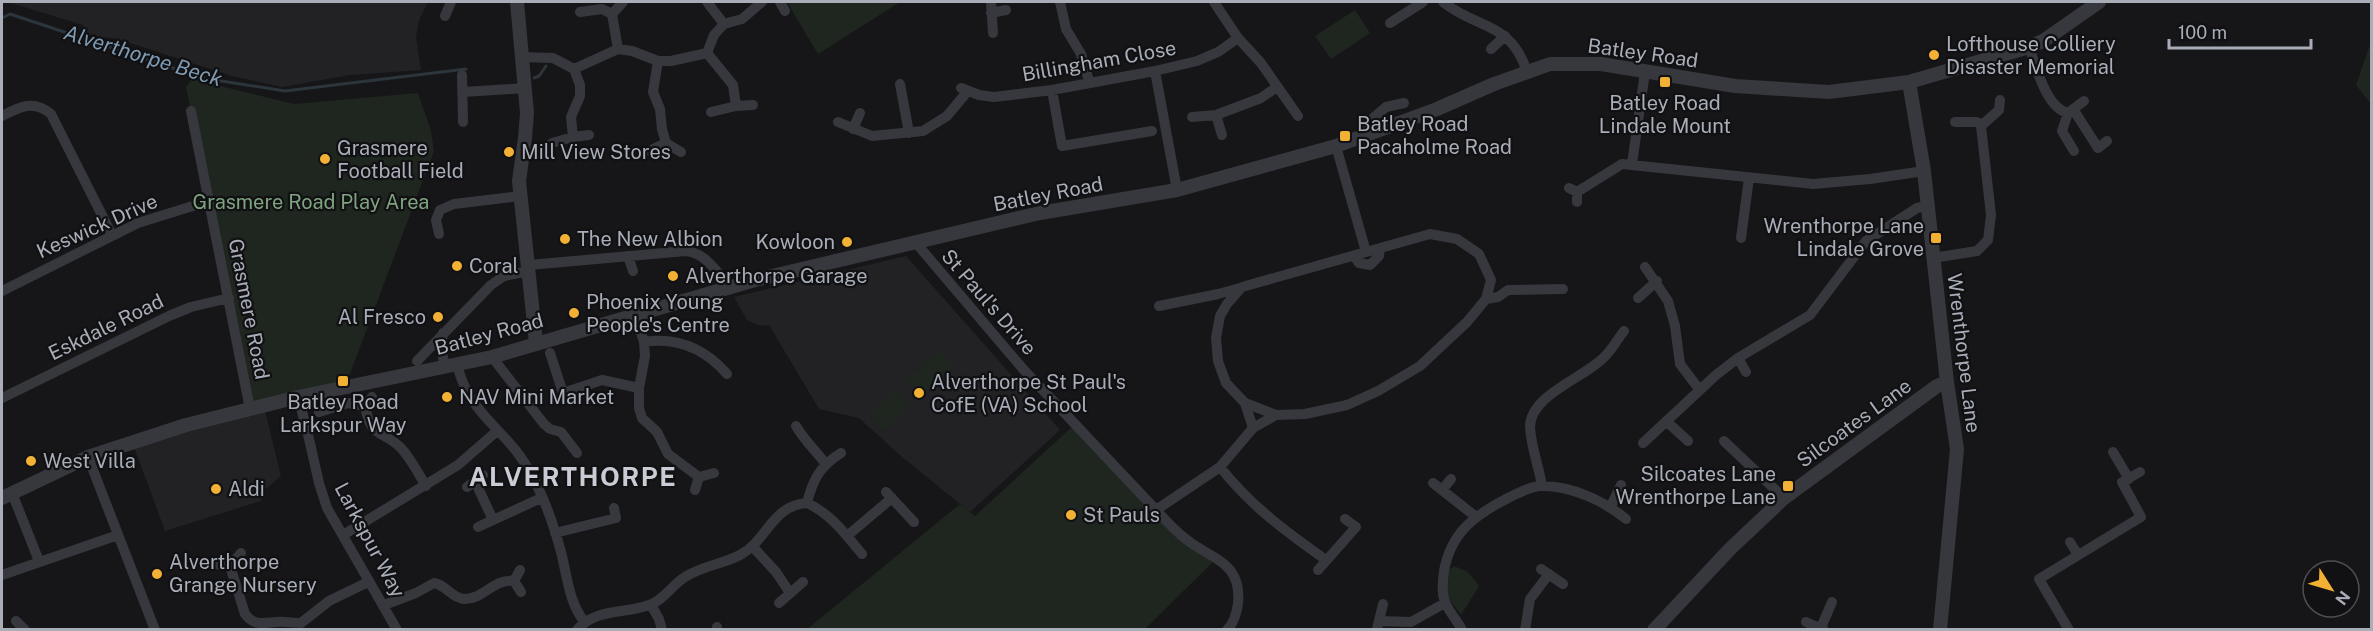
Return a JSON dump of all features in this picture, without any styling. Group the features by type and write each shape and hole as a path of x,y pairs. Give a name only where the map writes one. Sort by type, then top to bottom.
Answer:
{"street":[{"path":"444,15 451,2"},
{"path":"517,2 526,88 525,138 519,181 537,343"},
{"path":"612,14 623,2"},
{"path":"707,2 724,24"},
{"path":"707,53 714,35 724,24 742,19 762,2"},
{"path":"1060,2 1066,29 1081,54 1089,81"},
{"path":"1214,2 1238,38 1261,63 1298,116"},
{"path":"1390,23 1423,2"},
{"path":"1443,2 1506,36 1516,46 1527,72"},
{"name":"Batley Road","path":"7,495 88,457 186,425 298,397 492,357 746,282 1040,213 1177,190 1336,146 1550,64 1601,63 1736,86 1818,92 1909,82 2043,41 2099,2"},
{"path":"993,33 991,7 1006,10"},
{"path":"580,12 602,9 612,14"},
{"path":"612,14 618,49"},
{"path":"1491,49 1506,36"},
{"name":"Billingham Close","path":"909,133 923,130 947,116 964,90 994,97 1052,90 1089,81 1155,71 1197,61 1218,52 1238,38"},
{"path":"2029,46 2043,86 2056,107 2060,111 2073,112"},
{"path":"574,69 618,49 632,51 658,61 671,61 707,53"},
{"path":"707,53 733,86 736,106"},
{"path":"522,57 554,58 574,69 580,85 580,96 571,117 573,137"},
{"path":"658,61 654,92 660,109 666,143 681,152"},
{"path":"1155,71 1177,190"},
{"path":"1632,164 1645,72"},
{"path":"462,75 463,122"},
{"name":"Wrenthorpe Lane","path":"1909,82 1924,171 1947,382 1957,449 1940,630"},
{"path":"838,123 872,136 909,133 900,84"},
{"path":"1192,117 1216,115 1261,98 1277,87"},
{"path":"463,92 526,88"},
{"path":"1052,90 1062,146 1152,131"},
{"path":"1982,124 1999,110 2000,100"},
{"path":"2074,151 2062,131 2073,112 2084,101"},
{"path":"1368,134 1366,124 1386,107 1404,103"},
{"path":"2,116 24,105 45,109 51,114 112,235"},
{"path":"711,112 736,106 753,105"},
{"name":"Grasmere Road","path":"191,111 250,409"},
{"path":"2073,112 2098,148 2107,141"},
{"path":"854,129 860,113"},
{"path":"1216,115 1222,135"},
{"path":"1955,122 1982,124"},
{"path":"1933,258 1977,250 1988,240 1991,215 1982,124"},
{"path":"552,143 589,135"},
{"path":"649,152 666,143"},
{"path":"1336,146 1366,252"},
{"path":"1574,194 1622,164 1813,184 1924,171"},
{"path":"1740,240 1749,178"},
{"path":"439,234 436,220 440,210 454,204 520,196"},
{"name":"Keswick Drive","path":"2,291 138,223 209,201"},
{"path":"1643,443 1700,389 1738,358 1810,315 1866,241 1917,208 1927,206"},
{"path":"1158,306 1218,294 1430,234 1457,238 1479,254 1491,280 1508,290 1563,289"},
{"name":"St Paul's Drive","path":"916,243 1023,369 1156,510 1188,541 1218,557 1234,576 1238,588 1238,601 1236,616 1227,630"},
{"path":"1354,256 1359,263 1370,265 1379,256 1380,248"},
{"path":"417,361 491,285 504,276 529,268 628,256 696,252 705,258 722,277"},
{"path":"628,256 633,272"},
{"path":"1645,267 1656,281 1672,311 1680,364 1700,389"},
{"path":"1242,287 1220,315 1216,338 1218,361 1226,383 1245,403 1276,415 1305,414 1347,405 1378,391 1420,366 1467,322 1486,299 1491,280"},
{"path":"1638,298 1656,281"},
{"path":"1486,299 1498,297 1508,290"},
{"path":"1218,294 1227,304"},
{"name":"Eskdale Road","path":"2,398 169,316 191,307 229,298"},
{"path":"635,315 644,342 645,356 638,399 642,418 657,432 668,454 699,477"},
{"path":"443,333 441,349 465,390 525,462 555,532 580,625 608,613 651,605 684,577 731,560 753,547 775,517 796,504 807,503 823,512 862,554"},
{"path":"1542,486 1530,426 1533,414 1539,405 1557,389 1585,373 1620,333"},
{"path":"644,342 658,340 692,347 714,360 727,374"},
{"path":"550,353 563,393 602,380 639,387"},
{"path":"492,357 544,424 550,429 561,432 577,453"},
{"path":"1738,358 1746,372"},
{"name":"Silcoates Lane","path":"1654,630 1730,549 1784,498 1937,386 1947,382"},
{"path":"577,389 581,401"},
{"name":"Larkspur Way","path":"298,397 327,508 397,630"},
{"path":"319,412 348,403 369,402 372,426 381,436 401,448 426,486"},
{"path":"1245,403 1253,429"},
{"path":"1156,510 1220,467 1253,429 1276,415"},
{"path":"1666,421 1688,441"},
{"path":"796,426 803,440 815,449 825,463"},
{"path":"343,535 458,465 497,431"},
{"path":"1724,441 1784,498"},
{"path":"2113,452 2129,479"},
{"path":"807,503 815,478 825,463 841,453"},
{"path":"88,457 155,630"},
{"path":"1220,467 1240,492 1258,509 1326,560"},
{"path":"2069,630 2039,579 2141,517 2122,482 2140,472"},
{"path":"699,477 714,473"},
{"path":"695,490 699,477"},
{"path":"1451,479 1438,487 1475,516"},
{"path":"475,481 493,520"},
{"path":"1611,506 1622,485"},
{"path":"1462,630 1445,603 1442,587 1447,558 1453,543 1475,516 1513,496 1542,486 1593,497 1611,506 1626,519"},
{"path":"7,495 39,561"},
{"path":"847,536 889,495 914,522"},
{"path":"478,527 541,498"},
{"path":"555,532 616,518 614,508"},
{"path":"1318,570 1356,527 1346,519"},
{"path":"2,575 118,535"},
{"path":"2070,542 2078,555"},
{"path":"753,547 776,572 790,593"},
{"path":"230,566 241,553"},
{"path":"216,564 230,566"},
{"path":"230,566 249,618 260,623 283,622 301,626 329,601 368,582"},
{"path":"514,581 520,570"},
{"path":"1525,630 1530,599 1539,590 1545,572 1563,584"},
{"path":"384,605 434,583 442,584 453,595 466,599 473,598 496,583 506,580 514,581"},
{"path":"514,581 521,592"},
{"path":"779,603 803,582"},
{"path":"1806,622 1822,629 1833,602"},
{"path":"1383,604 1378,625 1411,622 1445,603"},
{"path":"651,605 662,630"},
{"path":"16,621 26,630"}],"shaded area":[{"path":"8,2 428,2 419,20 416,37 421,70 350,75 282,87 232,76 118,39 81,34 83,25"},
{"name":"Alverthorpe St Paul's CofE (VA) School","path":"906,256 1060,430 970,512 902,457 859,418 819,409 769,325 761,326 747,320 734,297"},
{"path":"264,407 281,476 266,489 259,491 261,501 165,531 133,444"}],"green space":[{"path":"787,2 900,2 818,54"},
{"path":"1355,10 1370,33 1331,59 1315,36"},
{"path":"2371,42 2371,104 2356,85"},
{"name":"Grasmere Road Play Area","path":"192,79 294,104 418,93 431,131 434,151 345,387 250,409 186,87"},
{"path":"940,350 954,367 921,395 907,379"},
{"path":"895,391 909,407 884,430 870,414"},
{"path":"1074,425 1156,510 1218,557 1145,629 806,630 960,504 975,516"},
{"path":"1454,566 1468,572 1479,586 1461,615 1447,597 1449,570"}],"waterway":[{"name":"Alverthorpe Beck","path":"2,18 10,14 203,78 285,91 466,69"},
{"name":"Alverthorpe Beck","path":"534,78 539,76 546,66"}],"place":[{"name":"Lofthouse Colliery Disaster Memorial","path":"1934,55"},
{"name":"Batley Road Lindale Mount","path":"1665,82"},
{"name":"Batley Road Pacaholme Road","path":"1345,136"},
{"name":"Mill View Stores","path":"509,152"},
{"name":"Grasmere Football Field","path":"325,159"},
{"name":"Wrenthorpe Lane Lindale Grove","path":"1936,238"},
{"name":"The New Albion","path":"565,239"},
{"name":"Kowloon","path":"847,242"},
{"name":"Coral","path":"457,266"},
{"name":"Alverthorpe Garage","path":"673,276"},
{"name":"Phoenix Young People's Centre","path":"574,313"},
{"name":"Al Fresco","path":"438,317"},
{"name":"Batley Road Larkspur Way","path":"343,381"},
{"name":"Alverthorpe St Paul's CofE (VA) School","path":"919,393"},
{"name":"NAV Mini Market","path":"447,397"},
{"name":"West Villa","path":"31,461"},
{"name":"Silcoates Lane Wrenthorpe Lane","path":"1788,486"},
{"name":"Aldi","path":"216,489"},
{"name":"St Pauls","path":"1071,515"},
{"name":"Alverthorpe Grange Nursery","path":"157,574"}],"district":[{"name":"ALVERTHORPE","path":"573,477"}]}
